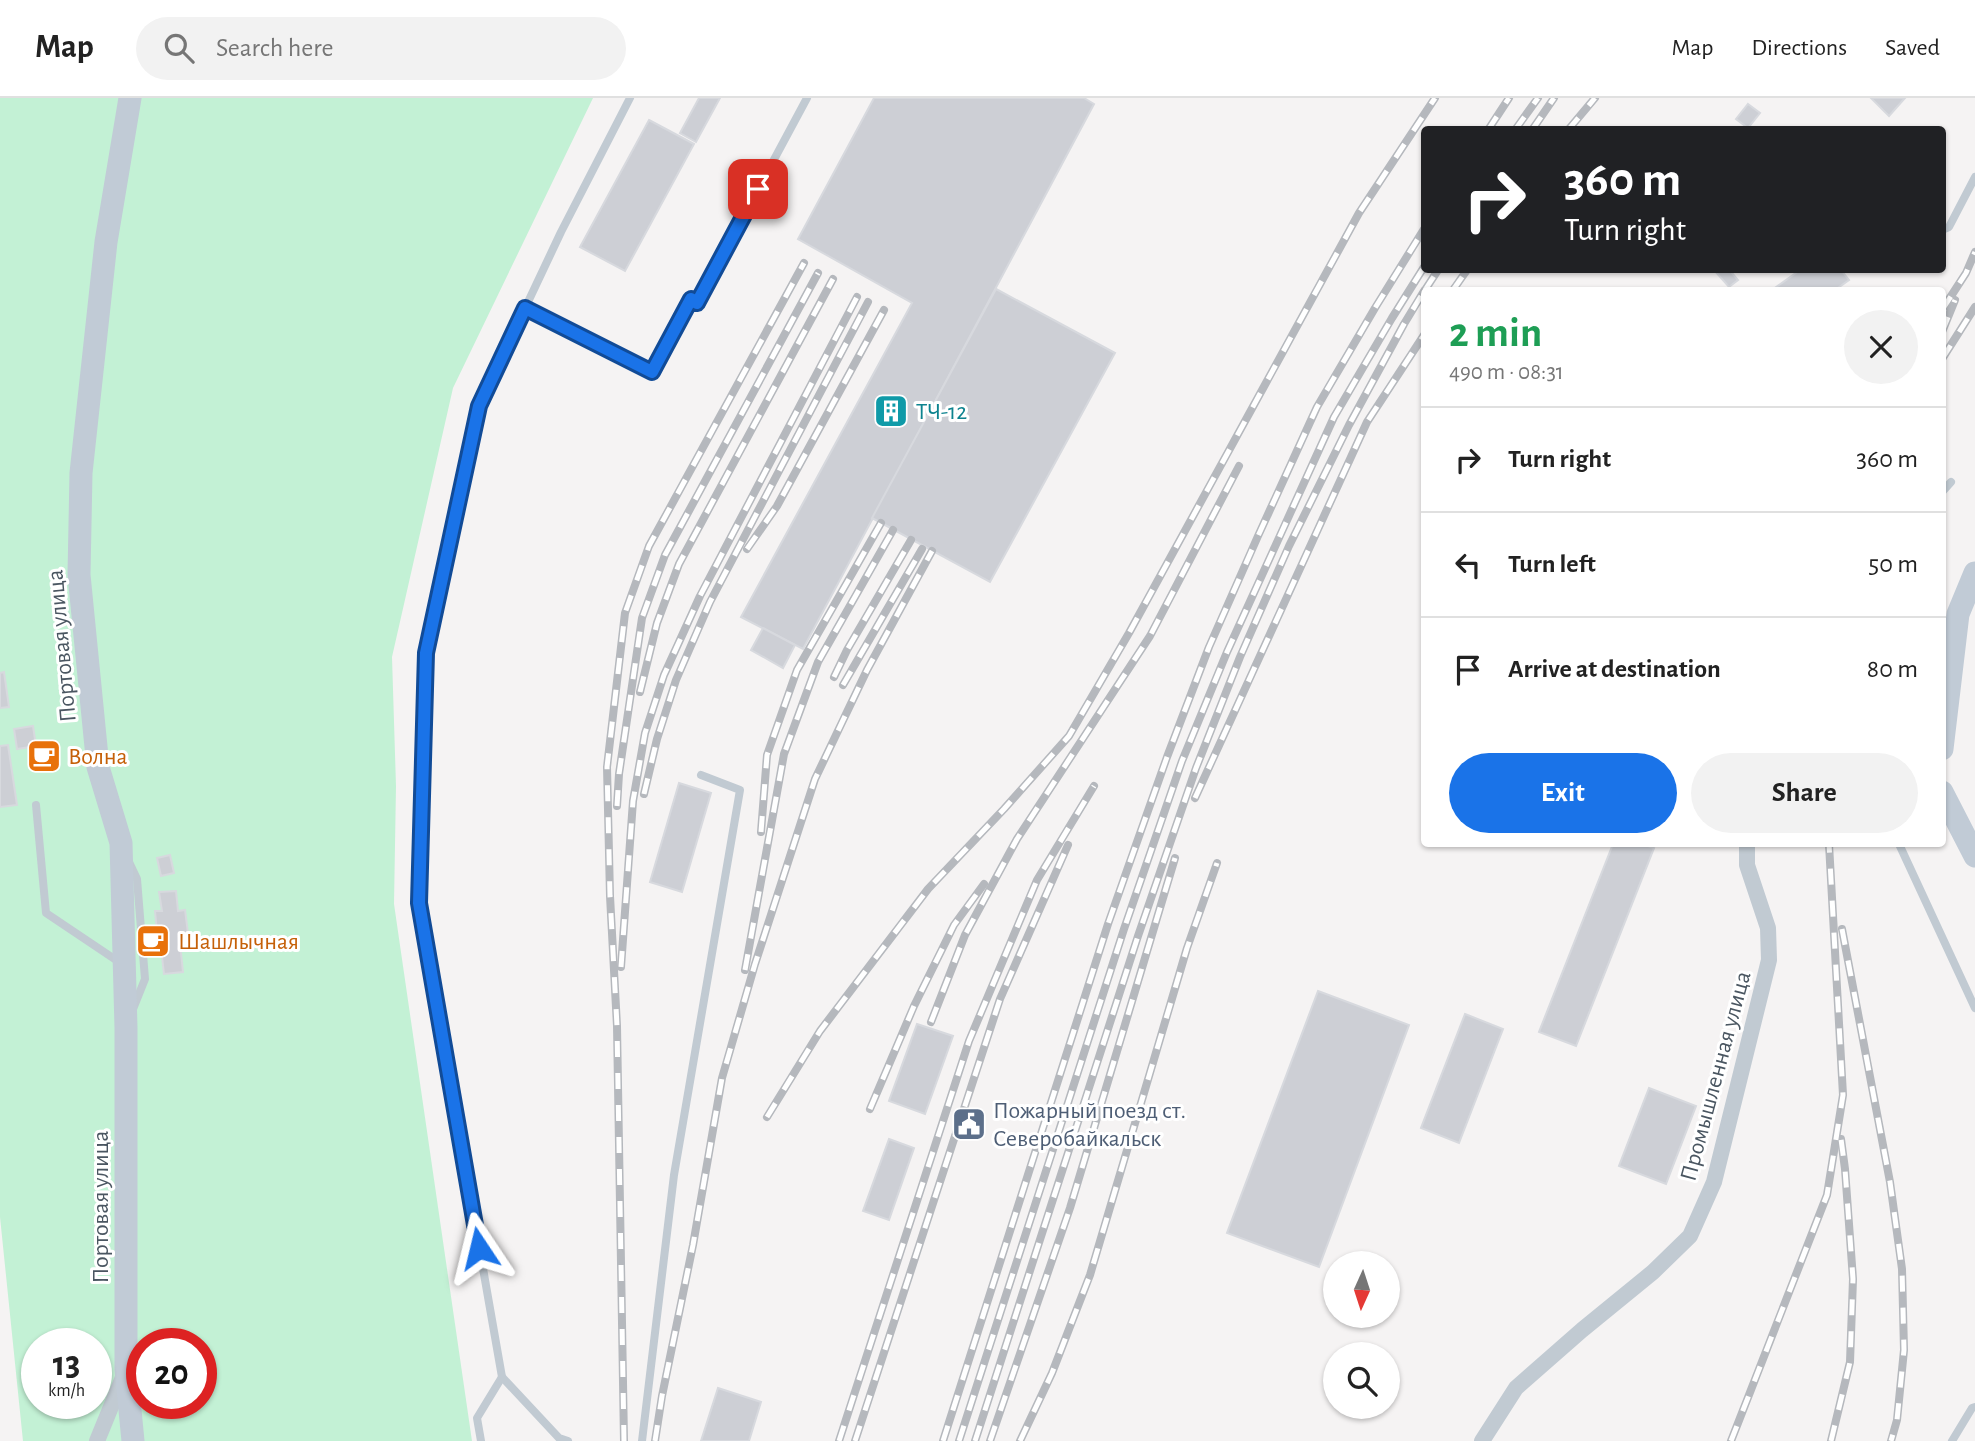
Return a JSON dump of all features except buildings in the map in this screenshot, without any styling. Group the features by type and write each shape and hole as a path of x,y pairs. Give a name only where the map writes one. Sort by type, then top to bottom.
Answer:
{"main road":[{"name":"Портовая улица","path":"126,1369 125,1028 121,843 98,767 79,575 81,473 101,283 130,98"},
{"path":"1946,715 1958,614 1975,573"},
{"path":"1946,800 1975,856"},
{"name":"Портовая улица","path":"131,1419 133,1441"}],"street":[{"name":"Промышленная улица","path":"1482,1441 1516,1388 1581,1330 1653,1272 1690,1236 1714,1182 1769,960 1768,928 1747,866 1746,847"},
{"path":"97,1441 126,1369"}],"lane":[{"path":"568,1441 559,1438 502,1377 419,903 426,653 479,406 561,232 630,98"},
{"path":"525,308 652,372 691,299 697,303 807,98"},
{"path":"1946,228 1975,177"},
{"path":"1946,488 1951,482"},
{"path":"642,1441 674,1175 740,790 701,775"},
{"path":"36,805 46,913 124,965"},
{"path":"121,843 136,879 145,979 125,1028"},
{"path":"1900,847 1975,1008"},
{"path":"481,1441 477,1418 502,1377"},
{"path":"1952,1441 1975,1407"}],"green space":[{"path":"0,98 593,98 453,388 392,657 396,786 394,904 472,1441 23,1441 0,1217"}],"railway":[{"path":"767,1117 820,1031 928,889 1069,736 1129,633 1359,213 1435,98"},
{"path":"1491,126 1509,98"},
{"path":"1518,126 1538,98"},
{"path":"1535,126 1554,98"},
{"path":"1571,126 1595,98"},
{"path":"943,1441 1108,924 1209,647 1317,407 1421,234"},
{"path":"1946,304 1966,273 1975,252"},
{"path":"624,1441 617,1026 607,767 625,613 649,546 804,263"},
{"path":"959,1441 1124,929 1182,761 1227,652 1334,417 1421,272"},
{"path":"617,806 619,774 642,618 665,555 818,273"},
{"path":"1427,287 1436,273"},
{"path":"1455,287 1465,273"},
{"path":"640,692 657,623 679,564 833,279"},
{"path":"975,1441 1138,936 1196,768 1240,657 1289,546 1349,425 1421,296"},
{"path":"621,967 633,801 645,733 664,675 700,596 857,297"},
{"path":"1946,322 1955,300"},
{"path":"644,794 657,739 676,680 710,602 868,302"},
{"path":"1946,353 1975,307"},
{"path":"747,549 777,506 884,310"},
{"path":"1195,798 1367,422 1421,340"},
{"path":"931,1022 965,935 1017,839 1150,636 1239,466"},
{"path":"761,832 767,755 797,670 881,523"},
{"path":"745,970 784,754 818,662 893,530"},
{"path":"834,677 911,540"},
{"path":"843,685 922,549"},
{"path":"655,1441 722,1078 755,964 815,779 867,670 932,551"},
{"path":"839,1441 969,1041 1037,880 1094,786"},
{"path":"855,1441 1000,999 1068,845"},
{"path":"1731,1441 1827,1195 1843,1095 1829,847"},
{"path":"990,1441 1070,1208 1175,858"},
{"path":"1020,1441 1052,1373 1090,1275 1187,948 1217,863"},
{"path":"870,1109 914,1006 954,925 984,884"},
{"path":"1842,929 1890,1182 1902,1269 1904,1350 1897,1420 1891,1441"},
{"path":"1831,1441 1850,1362 1853,1279 1841,1139"}],"place":[{"name":"ТЧ-12","path":"891,411"},
{"name":"Волна","path":"44,756"},
{"name":"Шашлычная","path":"153,941"},
{"name":"Пожарный поезд ст. Северобайкальск","path":"969,1124"}],"route":[{"path":"479,1248 419,903 426,653 479,406 525,308 652,372 691,299 697,303 758,189"}]}
